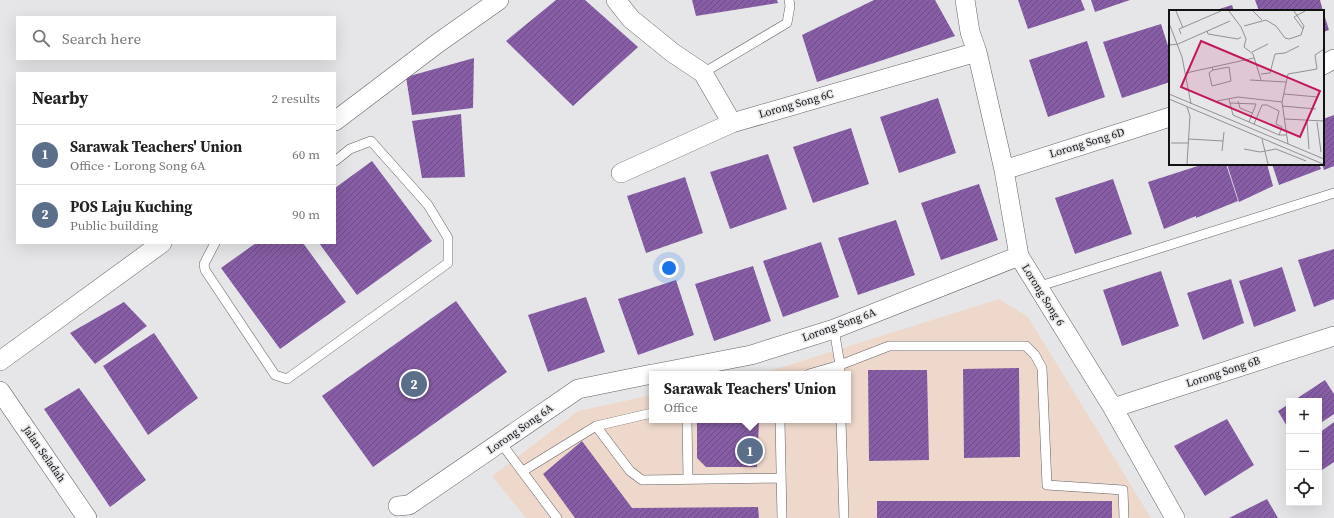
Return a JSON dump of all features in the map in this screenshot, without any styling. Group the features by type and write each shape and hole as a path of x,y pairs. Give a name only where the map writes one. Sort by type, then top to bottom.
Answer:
{"street":[{"path":"336,119 438,43 499,0"},
{"path":"616,0 631,19 673,53 703,73 732,123"},
{"name":"Lorong Song 6","path":"965,0 970,32 977,52 1004,170 1019,256 1113,408 1175,518"},
{"name":"Lorong Song 6C","path":"621,173 732,123 977,52"},
{"path":"1324,65 1334,59"},
{"name":"Lorong Song 6D","path":"1004,170 1169,117"},
{"path":"0,361 161,244"},
{"name":"Lorong Song 6A","path":"668,371 750,355 834,329 1019,256"},
{"name":"Lorong Song 6B","path":"1113,408 1334,336"},
{"name":"Lorong Song 6A","path":"398,506 409,505 578,389 649,375"},
{"name":"Jalan Seladah","path":"0,391 87,518"}],"lane":[{"path":"703,73 787,23 790,6 789,0"},
{"path":"214,244 204,264 205,270 275,375 287,379 448,264 448,238 428,205 371,141 350,149 336,160"},
{"path":"1038,287 1334,193"},
{"path":"834,329 840,369"},
{"path":"828,371 840,369 889,346 1026,346 1035,355 1042,368 1048,485 1123,490 1124,518"},
{"path":"523,471 596,426 649,414"},
{"path":"686,423 688,479"},
{"path":"780,423 782,518"},
{"path":"841,423 844,518"},
{"path":"596,426 630,471 642,480 781,478"},
{"path":"501,443 558,518"}],"shaded area":[{"path":"999,299 1028,317 1151,518 526,518 492,476 578,411 649,396 649,423 851,423 851,371 768,371"}],"building":[{"path":"556,0 585,0 638,47 573,106 506,41"},
{"path":"692,0 777,0 778,3 696,16"},
{"path":"874,0 935,0 955,36 817,82 802,35"},
{"path":"1018,0 1081,0 1085,10 1028,29"},
{"path":"1091,0 1130,0 1095,12"},
{"path":"1255,0 1320,0 1323,10 1259,10"},
{"path":"1232,5 1234,10 1216,10"},
{"path":"1324,14 1329,30 1324,32"},
{"path":"1161,24 1169,49 1169,82 1122,98 1103,42"},
{"path":"1087,41 1105,97 1048,117 1029,60"},
{"path":"474,58 473,108 412,115 406,77"},
{"path":"938,98 956,153 899,173 880,117"},
{"path":"461,114 465,177 422,178 412,121"},
{"path":"1334,115 1334,166 1324,170 1322,165 1324,165 1324,119"},
{"path":"851,128 869,184 813,203 793,147"},
{"path":"768,154 787,209 730,229 710,172"},
{"path":"372,161 432,241 357,295 320,244 336,244 336,187"},
{"path":"1201,165 1226,165 1238,201 1164,229 1148,182"},
{"path":"1227,165 1267,165 1273,186 1239,202"},
{"path":"1272,165 1319,165 1321,169 1279,185"},
{"path":"685,177 703,233 646,253 627,196"},
{"path":"1113,179 1132,234 1075,254 1055,198"},
{"path":"979,184 998,240 941,260 921,203"},
{"path":"896,220 915,275 858,295 838,238"},
{"path":"821,242 839,297 783,317 763,261"},
{"path":"255,244 304,244 346,302 280,349 221,268"},
{"path":"1334,249 1334,299 1314,307 1298,260"},
{"path":"753,266 771,321 714,341 695,284"},
{"path":"1282,267 1296,311 1254,327 1239,281"},
{"path":"1161,271 1179,326 1122,346 1103,290"},
{"path":"1231,279 1244,323 1203,340 1187,293"},
{"path":"676,280 694,335 638,355 618,299"},
{"path":"586,297 605,352 548,372 528,315"},
{"path":"456,301 507,372 373,467 322,396"},
{"path":"124,302 147,326 95,364 70,333"},
{"path":"154,333 198,398 148,435 103,366"},
{"path":"1019,368 1020,457 964,458 963,369"},
{"path":"868,370 927,370 929,460 869,461"},
{"path":"1325,380 1334,394 1334,414 1322,422 1322,398 1298,398"},
{"path":"79,388 146,480 110,507 44,409"},
{"path":"1286,406 1286,425 1278,411"},
{"path":"1227,419 1254,465 1205,496 1174,446"},
{"path":"1334,422 1334,462 1322,470 1322,434 1322,431"},
{"path":"697,423 759,423 757,467 706,467 697,458"},
{"path":"582,441 632,508 758,507 759,518 575,518 543,474"},
{"path":"1267,499 1278,518 1229,518"},
{"path":"877,501 1112,501 1112,518 877,518"}],"place":[{"name":"POS Laju Kuching","path":"414,384"},
{"name":"Sarawak Teachers' Union","path":"750,451"}]}
